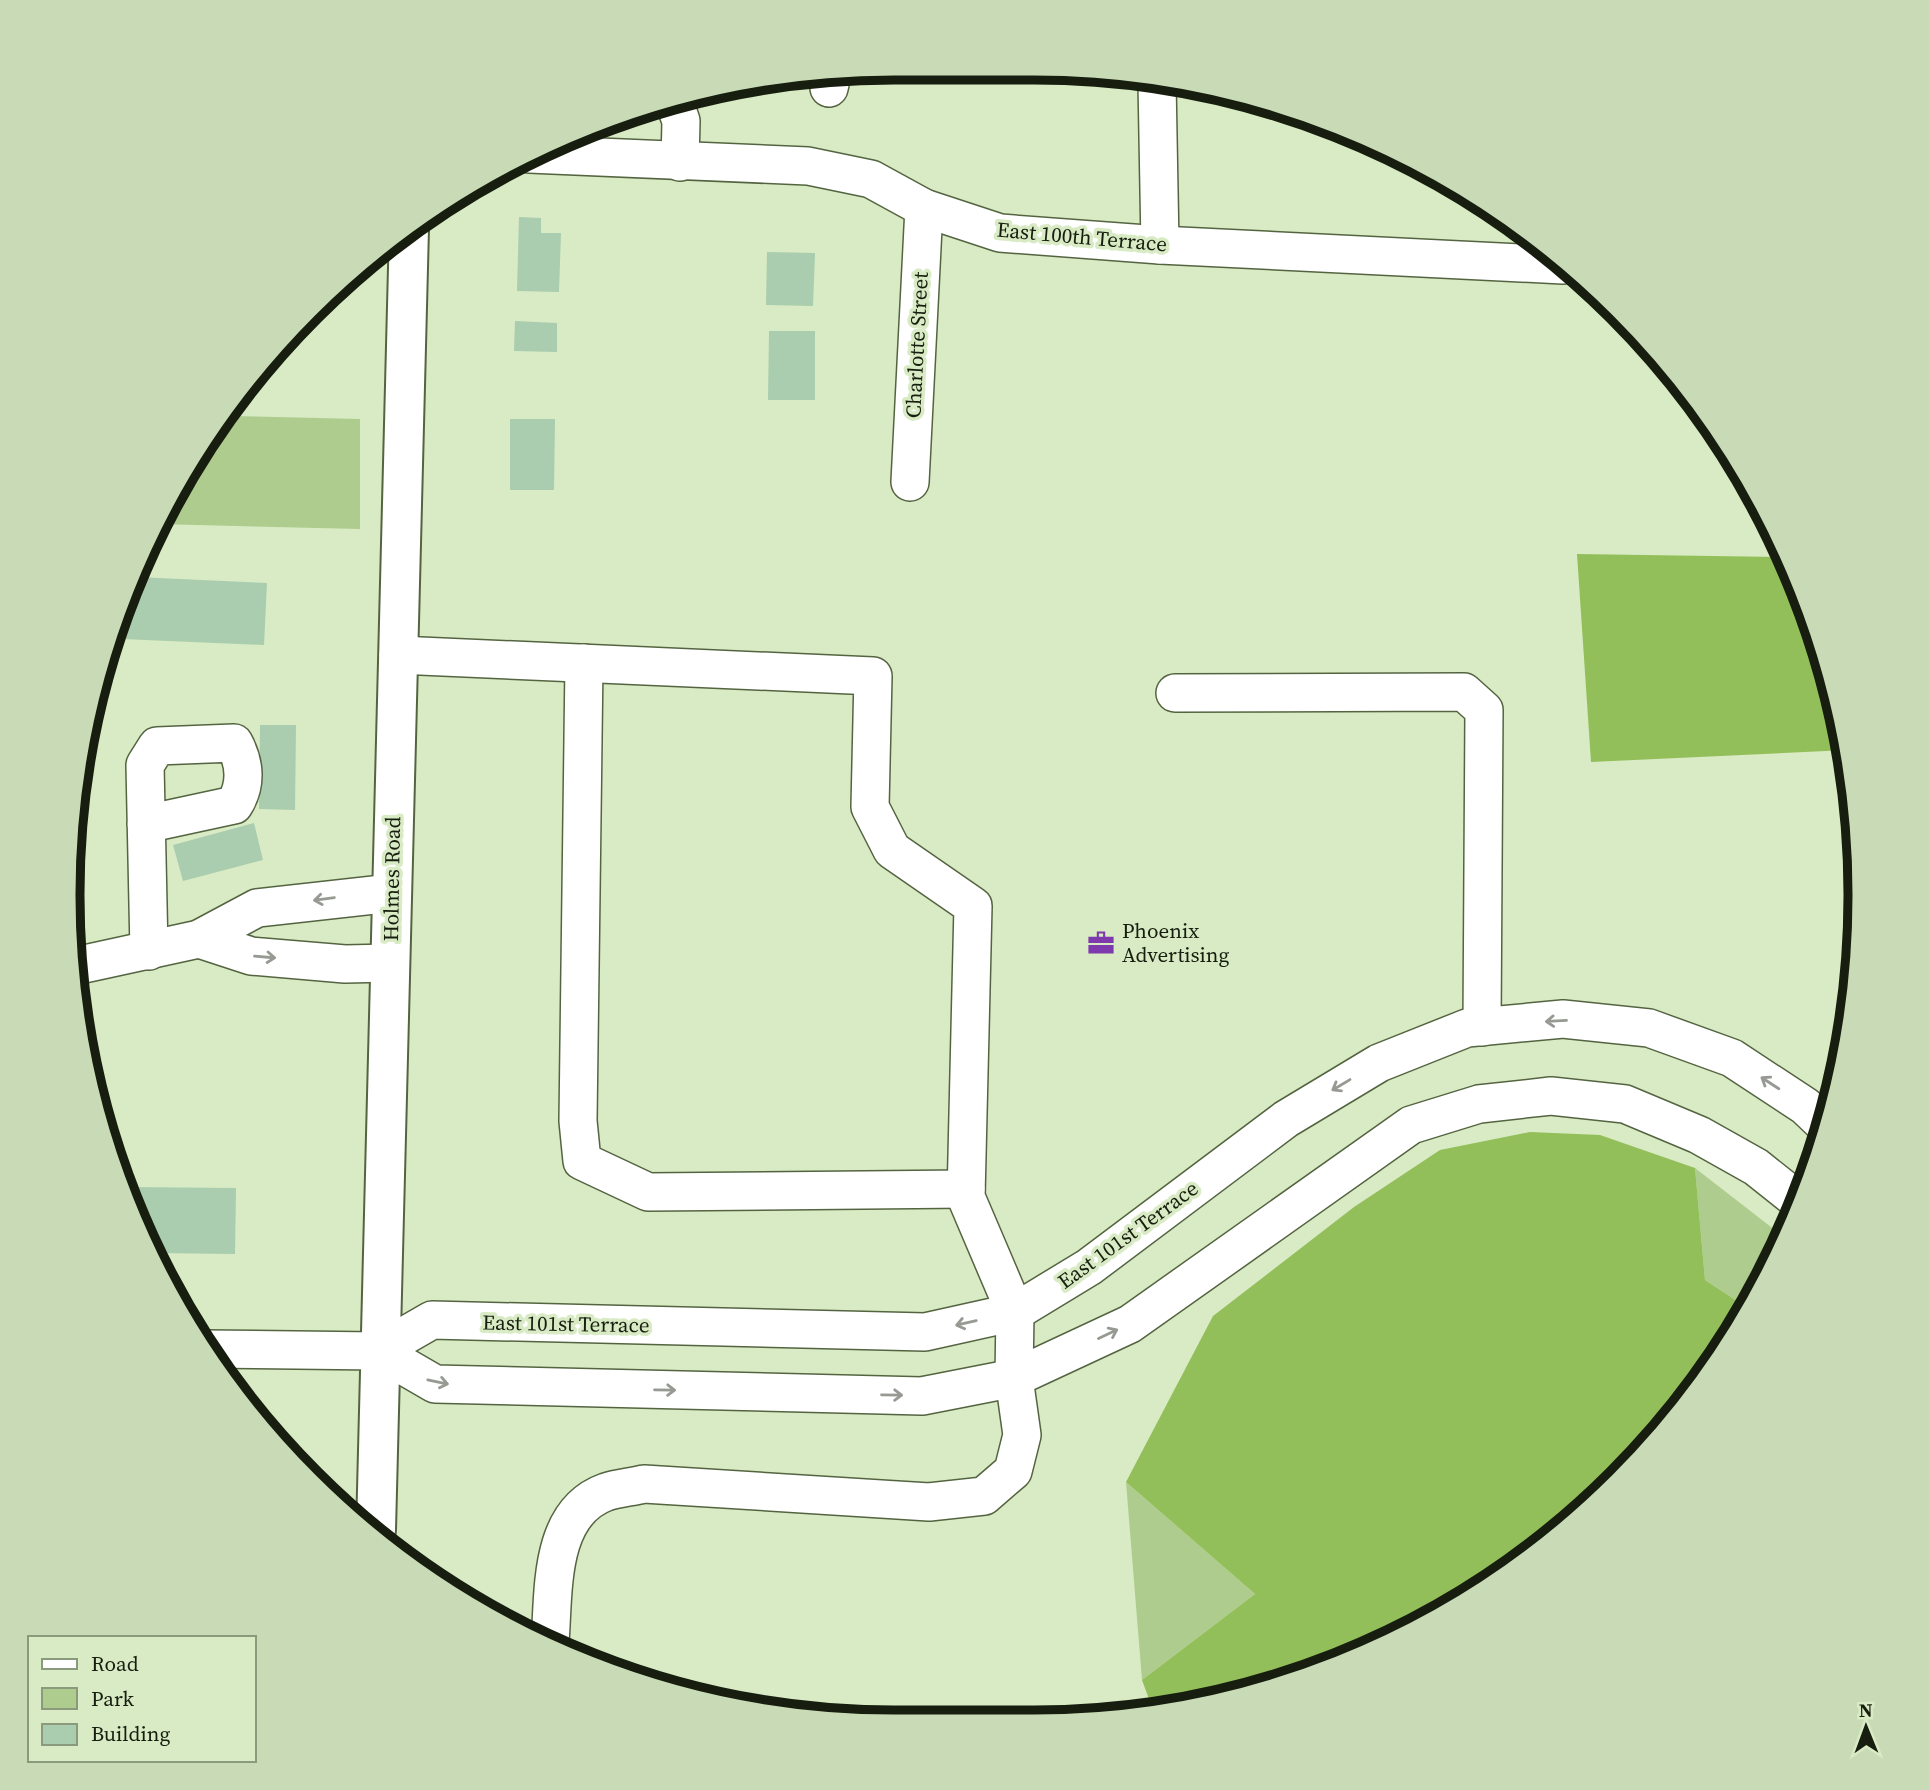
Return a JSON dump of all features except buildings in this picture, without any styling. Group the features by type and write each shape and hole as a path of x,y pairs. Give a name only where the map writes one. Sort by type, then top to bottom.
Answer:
{"main road":[{"name":"Holmes Road","path":"376,1522 378,1351 410,241"}],"street":[{"path":"1157,90 1160,245"},
{"path":"677,110 681,121 680,162"},
{"name":"East 100th Terrace","path":"559,153 680,162 808,166 871,179 924,208 1000,233 1160,245 1548,264"},
{"name":"Charlotte Street","path":"910,482 924,208"},
{"path":"398,655 873,676 870,807 892,850 973,906 966,1197 1015,1312 1014,1378 1023,1435 1013,1471 984,1496 929,1502 644,1484 604,1493 575,1515 561,1540 552,1633"},
{"path":"584,663 578,1121 582,1161 648,1192 966,1189"},
{"path":"1175,694 1464,692 1484,710 1482,1027"},
{"path":"146,824 149,950"},
{"path":"84,964 199,939 257,908 392,893"},
{"path":"199,939 251,956 345,964 390,963"},
{"name":"East 101st Terrace","path":"378,1351 432,1320 925,1332 1015,1312 1089,1267 1286,1118 1379,1063 1467,1028 1563,1019 1649,1028 1732,1058 1817,1118"},
{"path":"219,1349 378,1351 435,1384 922,1396 1014,1378 1130,1324 1412,1125 1479,1104 1551,1096 1625,1104 1699,1135 1756,1167 1791,1194"}],"green space":[{"path":"237,416 360,419 360,529 170,524 218,442"},
{"path":"1577,554 1775,557 1805,633 1821,684 1835,751 1591,762"},
{"path":"1530,1132 1600,1135 1695,1168 1705,1280 1739,1302 1680,1391 1610,1471 1530,1541 1487,1572 1394,1626 1346,1647 1245,1682 1150,1701 1142,1680 1255,1594 1126,1482 1213,1316 1354,1207 1440,1150"},
{"path":"1695,1168 1776,1231 1739,1302 1705,1280"},
{"path":"1126,1482 1255,1594 1142,1680"}],"place":[{"name":"Phoenix Advertising","path":"1101,943"}]}
